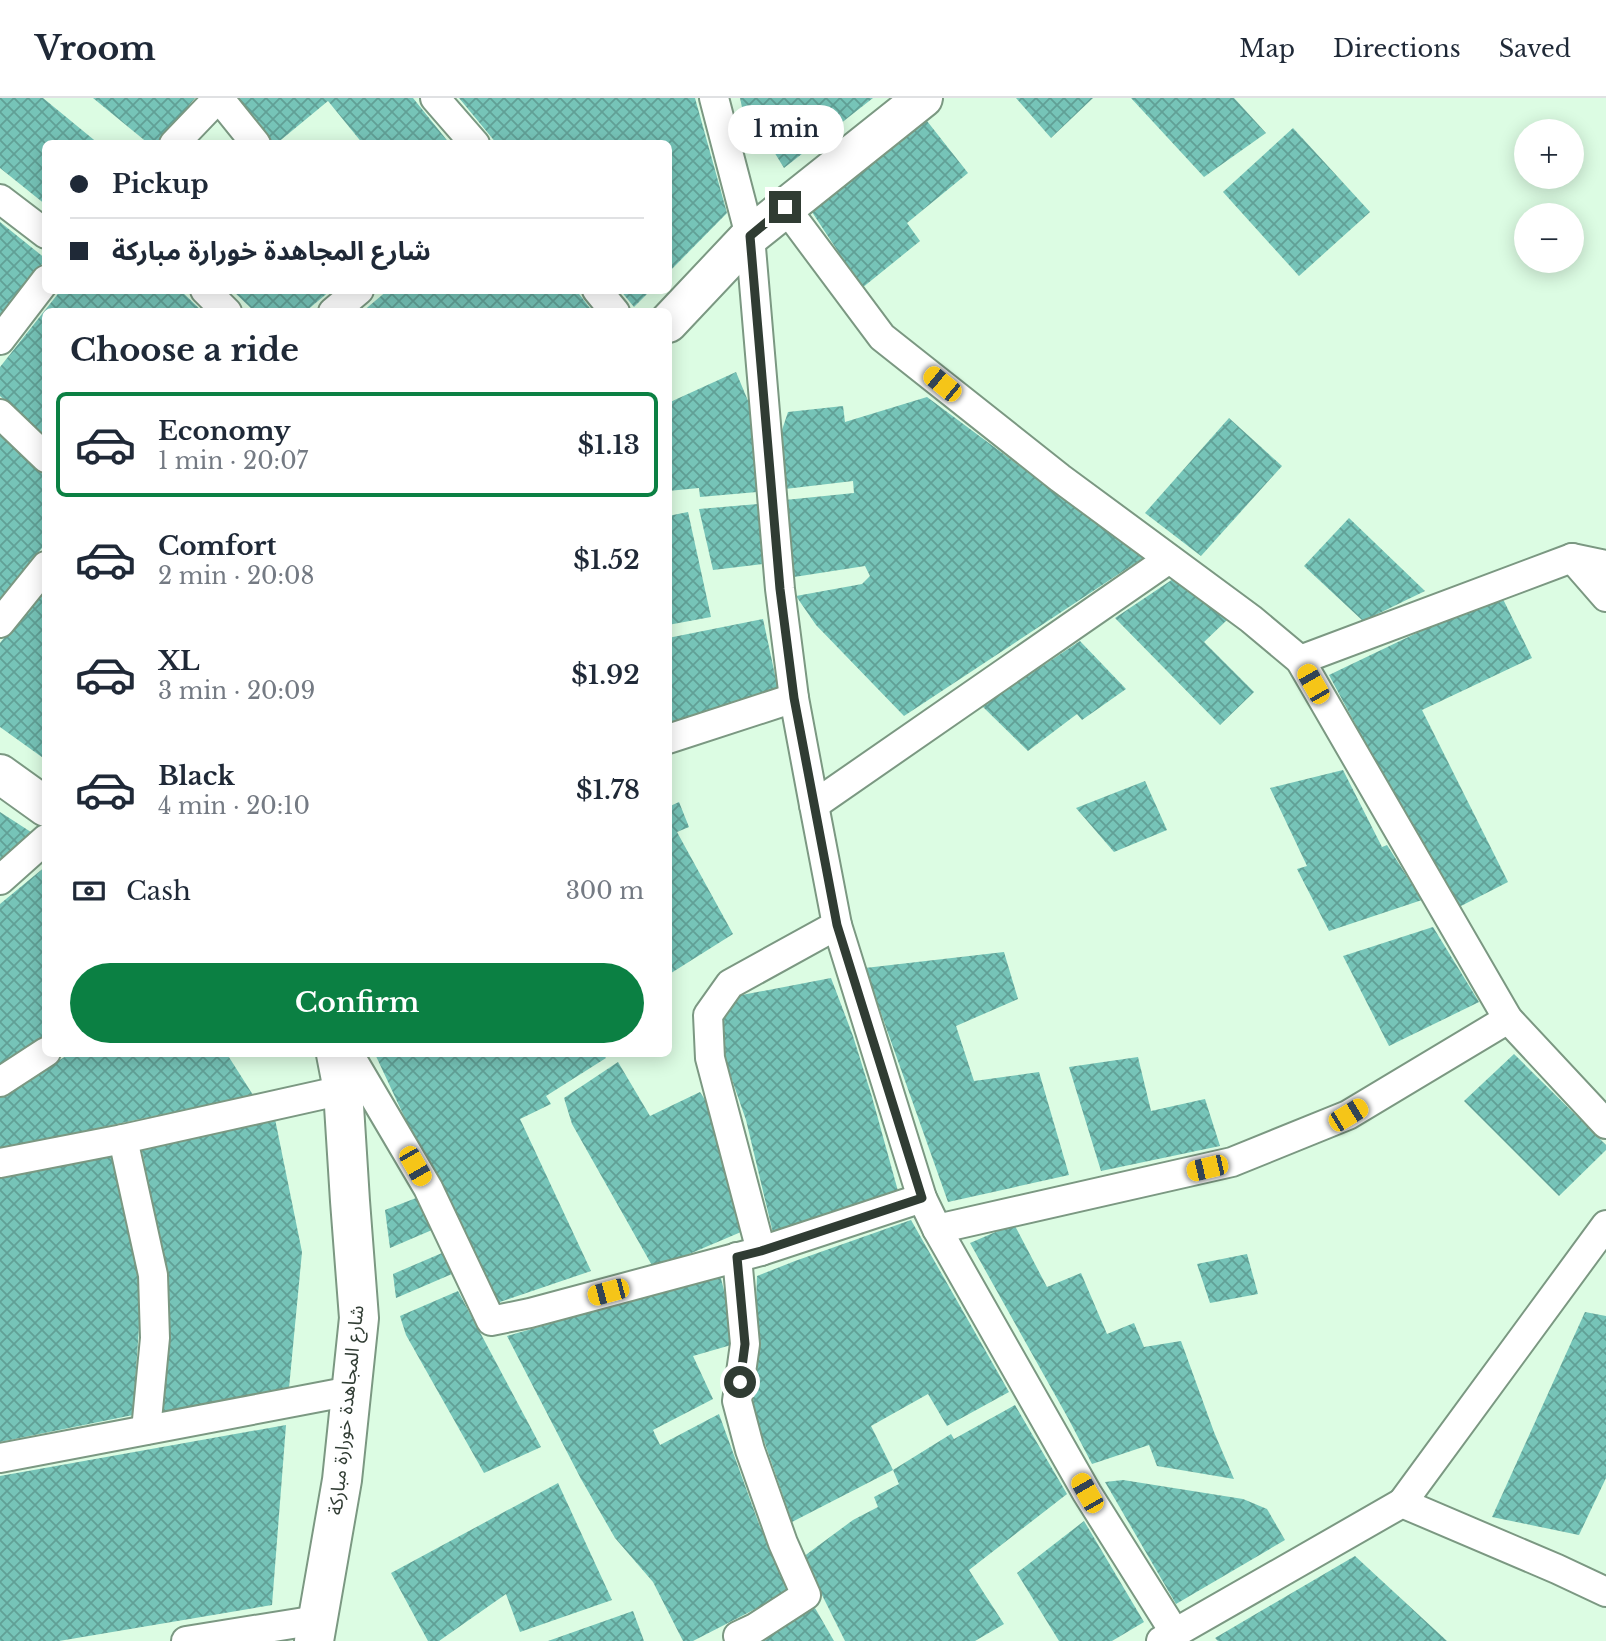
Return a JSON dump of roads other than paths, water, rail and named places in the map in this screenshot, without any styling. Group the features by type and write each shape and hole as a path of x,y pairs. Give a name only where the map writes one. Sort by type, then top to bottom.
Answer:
{"street":[{"path":"178,140 219,98 253,140"},
{"path":"435,98 472,140"},
{"path":"714,98 750,236 780,589 794,698 837,925 922,1198 1168,1637 1402,1503 1606,1225"},
{"path":"672,319 750,236 923,98"},
{"path":"0,198 42,231"},
{"path":"785,207 883,337 1060,478 1251,619 1300,660 1508,1020 1606,1124"},
{"path":"0,340 42,285"},
{"path":"209,294 223,308"},
{"path":"338,308 354,294"},
{"path":"600,294 612,308"},
{"path":"0,414 42,454"},
{"path":"1300,660 1572,558 1606,565"},
{"path":"1572,558 1606,597"},
{"path":"814,805 1169,559"},
{"path":"0,623 42,571"},
{"path":"672,738 794,698"},
{"path":"0,774 42,804"},
{"path":"0,880 42,843"},
{"path":"736,1639 806,1595 783,1543 750,1450 737,1401 745,1344 749,1254 710,1058 708,1015 730,984 837,925"},
{"path":"937,1229 1232,1162 1348,1115 1508,1020"},
{"path":"0,1082 42,1055"},
{"path":"0,1163 123,1139 343,1066 428,1188 491,1321 749,1254 922,1198"},
{"name":"شارع المجاهدة خورارة مباركة","path":"316,1630 342,1480 359,1318 343,1066"},
{"path":"123,1139 153,1275 155,1338 146,1430"},
{"path":"0,1458 351,1391"},
{"path":"1402,1503 1606,1592"},
{"path":"186,1641 316,1630"}]}
